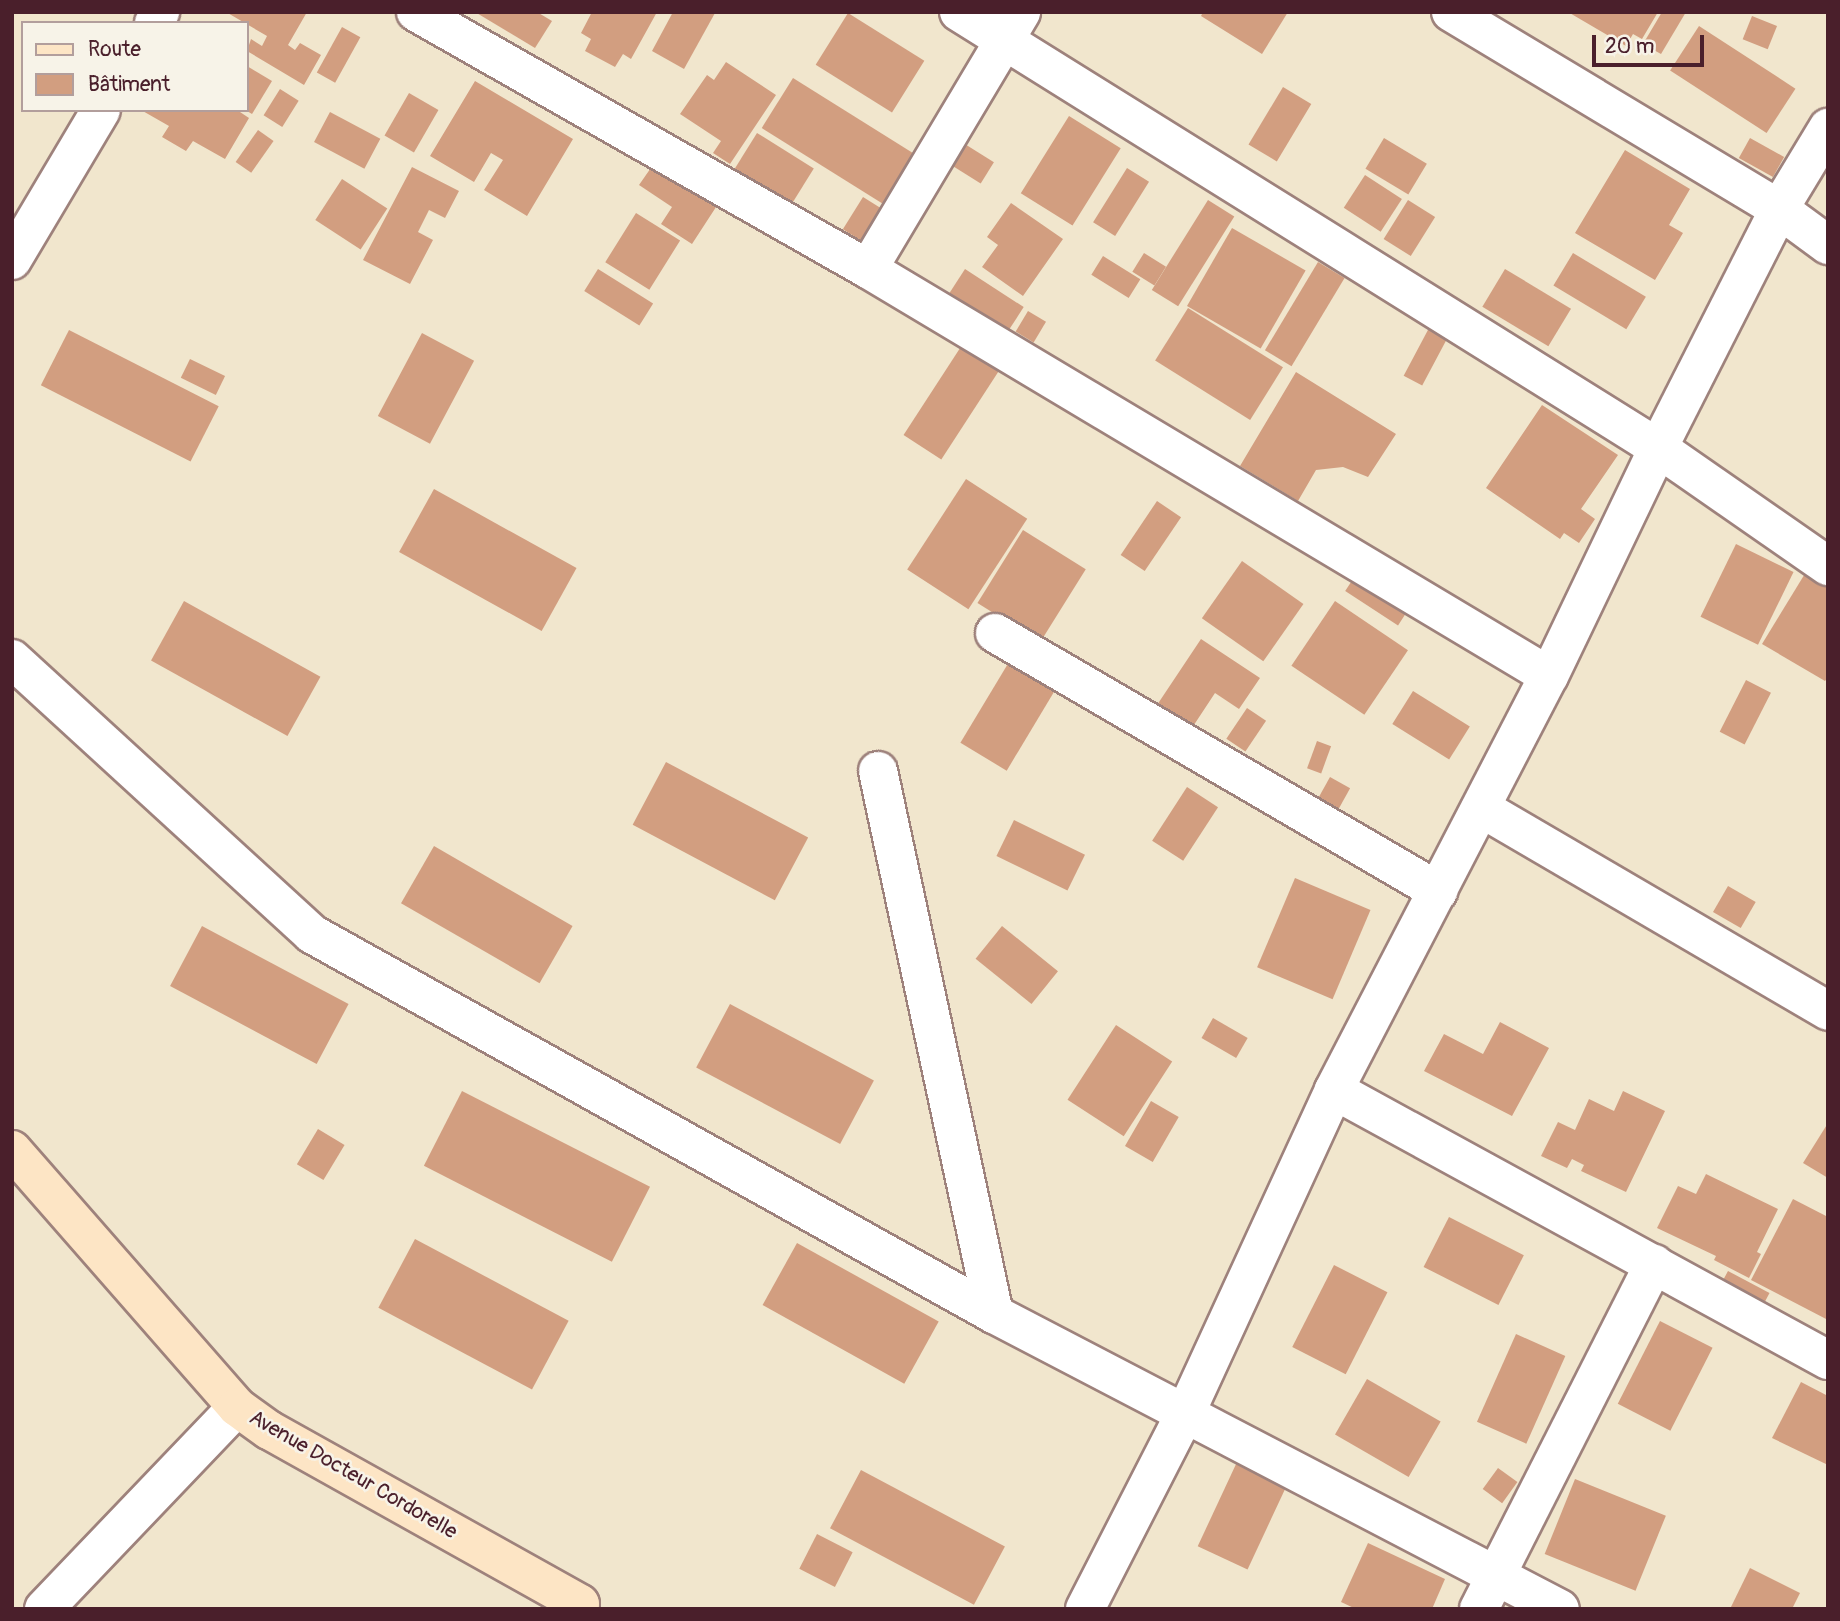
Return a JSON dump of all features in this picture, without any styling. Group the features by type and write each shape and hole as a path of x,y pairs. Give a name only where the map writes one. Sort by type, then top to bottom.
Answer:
{"street":[{"path":"416,12 867,269 1549,676"},
{"path":"959,12 1013,26 1658,448 1828,566"},
{"path":"1451,12 1779,209 1828,244"},
{"path":"867,269 1013,26"},
{"path":"12,260 100,112"},
{"path":"1085,1609 1185,1412 1334,1090 1549,676 1658,448 1779,209 1828,128"},
{"path":"995,633 1438,891"},
{"path":"12,659 312,934 994,1314 1185,1412 1487,1593 1560,1609"},
{"path":"878,771 994,1314"},
{"path":"1481,808 1828,1011"},
{"path":"1334,1090 1828,1360"},
{"name":"Avenue Docteur Cordorelle","path":"12,1150 237,1407 270,1430 582,1607"},
{"path":"1487,1593 1654,1264"},
{"path":"44,1609 237,1407"}],"building":[{"path":"226,12 307,12 288,45 295,50 300,43 321,55 304,85 248,52 251,39 262,46 267,36 248,25 248,21 241,21"},
{"path":"475,12 537,12 552,21 535,48"},
{"path":"592,12 657,12 631,59 623,54 615,67 585,51 591,39 581,33"},
{"path":"673,12 715,13 684,69 652,51"},
{"path":"1203,12 1288,12 1262,54 1201,16"},
{"path":"1568,12 1658,12 1642,39 1633,34 1626,46"},
{"path":"1662,12 1686,12 1661,54 1643,44"},
{"path":"848,13 924,61 892,112 816,65"},
{"path":"1752,16 1777,26 1768,49 1743,39"},
{"path":"1699,26 1795,89 1767,133 1670,70"},
{"path":"342,27 360,37 335,83 317,72"},
{"path":"726,62 776,95 730,164 713,153 721,141 680,114 707,75 714,80"},
{"path":"248,67 272,81 252,114 248,112"},
{"path":"793,78 918,156 886,206 762,128"},
{"path":"475,81 573,139 527,216 484,190 503,160 491,153 474,182 430,156"},
{"path":"1283,87 1311,104 1277,161 1248,144"},
{"path":"280,89 299,101 282,127 264,115"},
{"path":"409,93 438,110 414,152 384,135"},
{"path":"144,112 240,112 249,118 225,159 193,141 186,151 162,137 169,126"},
{"path":"330,112 380,139 364,169 314,142"},
{"path":"1069,116 1121,148 1073,225 1021,193"},
{"path":"258,130 274,141 251,173 236,162"},
{"path":"757,133 814,169 790,207 733,171"},
{"path":"1384,138 1427,164 1408,195 1365,169"},
{"path":"1750,138 1784,157 1773,177 1739,158"},
{"path":"960,141 994,162 981,183 947,162"},
{"path":"1625,150 1690,189 1669,225 1683,233 1655,280 1575,233"},
{"path":"655,162 718,204 692,244 661,224 672,207 639,185"},
{"path":"412,167 459,191 445,218 429,210 418,232 433,240 410,284 363,260"},
{"path":"1127,168 1149,182 1115,236 1093,222"},
{"path":"1365,175 1402,199 1381,232 1344,208"},
{"path":"342,179 387,208 361,250 315,220"},
{"path":"863,197 884,210 864,242 843,229"},
{"path":"1208,200 1234,216 1178,306 1152,290"},
{"path":"1408,200 1435,217 1411,256 1384,239"},
{"path":"1011,203 1063,239 1023,296 982,267 998,245 987,237"},
{"path":"636,213 680,241 649,290 605,262"},
{"path":"1232,228 1306,270 1261,348 1187,306"},
{"path":"1144,253 1166,267 1154,285 1132,272"},
{"path":"1573,253 1646,297 1626,329 1553,286"},
{"path":"1103,256 1140,279 1129,298 1091,275"},
{"path":"1318,262 1345,278 1292,366 1265,350"},
{"path":"598,269 653,303 639,325 584,291"},
{"path":"965,269 1024,307 1007,332 949,294"},
{"path":"1505,269 1571,309 1548,346 1482,307"},
{"path":"1188,308 1283,367 1250,420 1155,361"},
{"path":"1028,311 1046,322 1034,342 1016,332"},
{"path":"1429,328 1448,338 1422,386 1404,376"},
{"path":"69,330 219,406 191,462 41,385"},
{"path":"422,333 474,361 430,444 378,416"},
{"path":"964,342 1002,367 941,460 904,435"},
{"path":"190,359 225,376 216,395 181,378"},
{"path":"1296,372 1396,434 1368,477 1343,467 1316,470 1298,501 1240,466"},
{"path":"1542,405 1618,455 1581,509 1595,519 1579,543 1564,533 1560,539 1486,488"},
{"path":"966,479 1027,519 968,609 907,570"},
{"path":"434,489 577,568 542,631 399,552"},
{"path":"1157,501 1181,517 1145,571 1121,555"},
{"path":"1023,530 1086,569 1040,642 977,603"},
{"path":"1736,544 1794,572 1758,645 1700,617"},
{"path":"1242,561 1303,604 1263,661 1202,618"},
{"path":"1806,572 1828,585 1828,677 1825,681 1762,644"},
{"path":"1355,576 1408,610 1398,625 1345,591"},
{"path":"184,601 320,677 287,736 151,660"},
{"path":"1335,601 1408,650 1364,715 1291,666"},
{"path":"1201,639 1260,678 1239,709 1215,693 1186,737 1151,714"},
{"path":"1015,652 1061,680 1007,771 960,743"},
{"path":"1746,680 1771,693 1745,744 1720,732"},
{"path":"1413,691 1470,727 1449,760 1392,724"},
{"path":"1247,708 1266,721 1245,752 1226,739"},
{"path":"1317,741 1331,746 1321,773 1307,768"},
{"path":"666,762 808,838 775,900 633,825"},
{"path":"1330,777 1350,788 1332,821 1312,809"},
{"path":"1187,787 1218,807 1183,861 1152,841"},
{"path":"1014,820 1085,855 1067,891 996,856"},
{"path":"434,846 573,926 540,983 401,903"},
{"path":"1295,878 1370,910 1333,999 1257,967"},
{"path":"1728,886 1756,902 1741,928 1713,912"},
{"path":"202,926 349,1004 317,1064 170,986"},
{"path":"1002,926 1058,971 1032,1004 976,959"},
{"path":"730,1004 874,1081 840,1144 696,1068"},
{"path":"1213,1018 1248,1038 1236,1058 1202,1038"},
{"path":"1500,1022 1549,1048 1512,1116 1424,1071 1444,1034 1483,1054"},
{"path":"1116,1025 1172,1061 1124,1136 1068,1100"},
{"path":"462,1091 650,1187 612,1262 424,1166"},
{"path":"1623,1091 1665,1111 1626,1192 1581,1171 1584,1165 1572,1159 1567,1168 1541,1156 1558,1122 1575,1130 1589,1099 1614,1111"},
{"path":"1151,1101 1179,1117 1153,1162 1125,1146"},
{"path":"1828,1123 1828,1178 1803,1163"},
{"path":"318,1129 345,1145 323,1180 297,1164"},
{"path":"1706,1174 1778,1209 1757,1252 1761,1254 1749,1278 1714,1260 1716,1256 1657,1228 1678,1186 1696,1194"},
{"path":"1793,1199 1828,1217 1828,1320 1751,1280"},
{"path":"1449,1217 1524,1255 1498,1305 1424,1267"},
{"path":"415,1239 569,1321 532,1390 378,1308"},
{"path":"797,1243 939,1322 904,1384 763,1305"},
{"path":"1334,1265 1387,1292 1346,1374 1292,1347"},
{"path":"1728,1271 1769,1293 1763,1305 1721,1283"},
{"path":"1660,1321 1713,1348 1670,1431 1618,1404"},
{"path":"1516,1334 1565,1356 1526,1444 1477,1422"},
{"path":"1367,1379 1441,1422 1409,1477 1335,1434"},
{"path":"1801,1382 1828,1396 1828,1465 1772,1438"},
{"path":"1237,1462 1287,1485 1248,1570 1198,1546"},
{"path":"1498,1468 1517,1482 1502,1503 1483,1489"},
{"path":"861,1470 1005,1547 974,1605 830,1528"},
{"path":"1575,1479 1666,1516 1636,1591 1545,1554"},
{"path":"817,1534 853,1552 835,1587 799,1569"},
{"path":"1368,1543 1445,1579 1432,1609 1356,1609 1341,1602"},
{"path":"1750,1568 1800,1593 1792,1609 1730,1609"}]}
